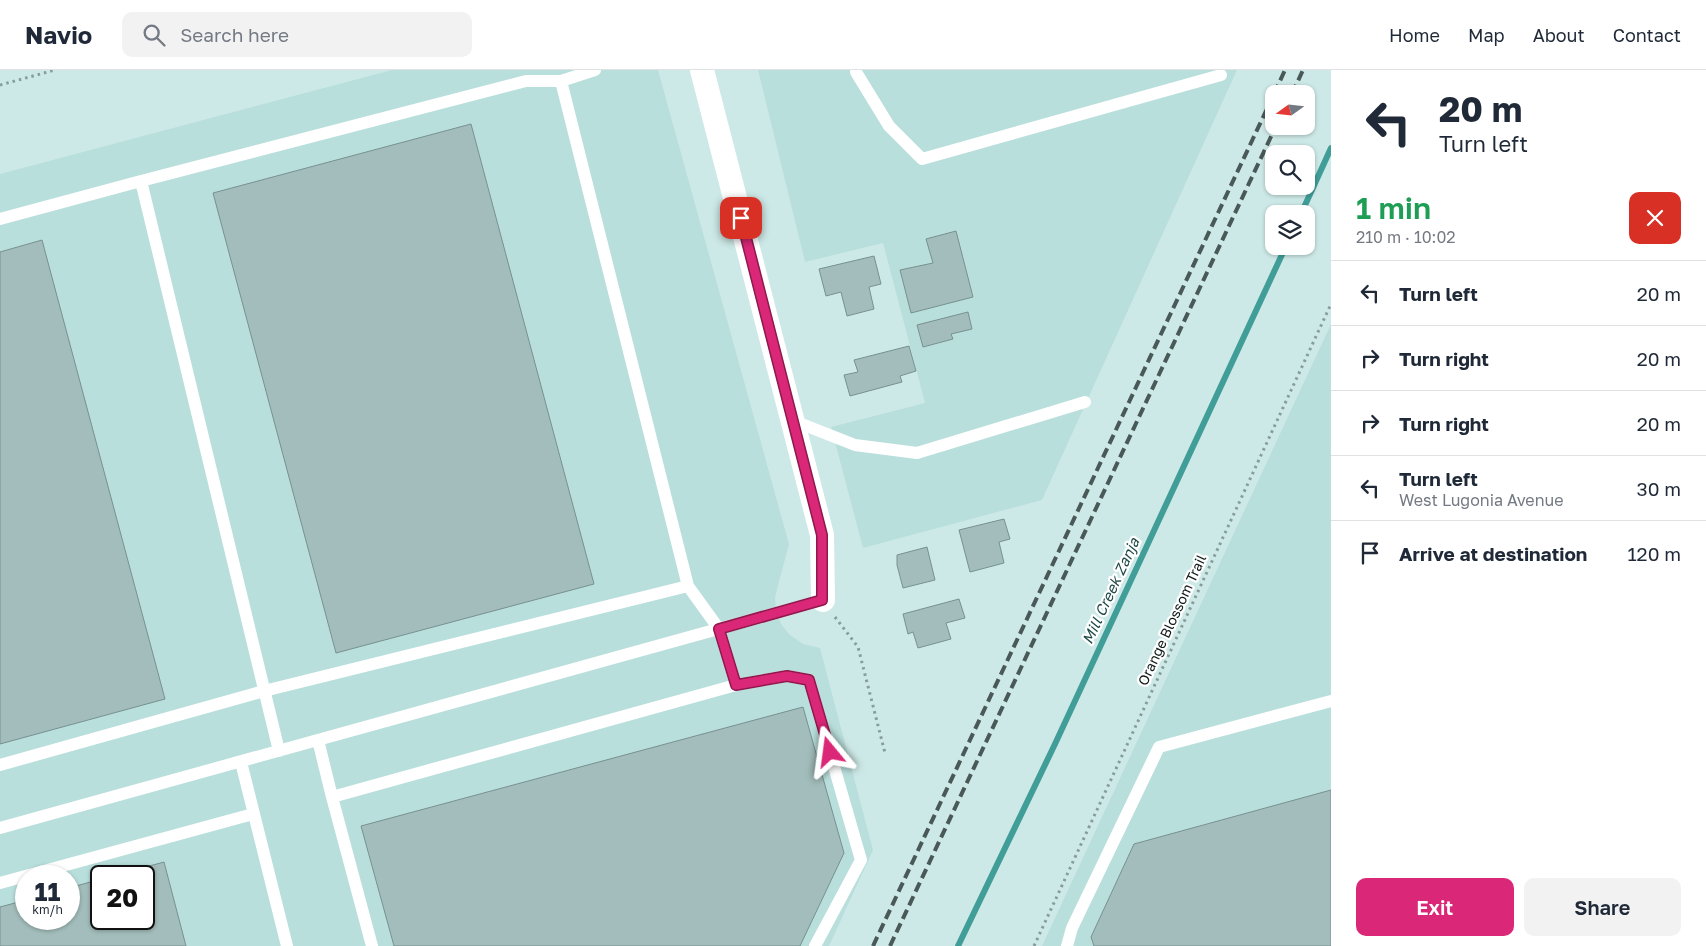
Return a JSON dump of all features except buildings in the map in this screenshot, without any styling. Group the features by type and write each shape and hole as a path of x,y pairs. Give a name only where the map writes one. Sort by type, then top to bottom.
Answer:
{"street":[{"path":"702,70 822,535 822,600"}],"lane":[{"path":"0,219 526,81 561,81 595,70"},
{"path":"858,71 889,126 922,159 1221,75"},
{"path":"561,81 688,586 719,629 736,685"},
{"path":"141,182 279,751"},
{"path":"794,421 855,444 917,453 1085,402"},
{"path":"0,765 264,691 688,586"},
{"path":"0,828 822,600"},
{"path":"332,797 736,685 787,676 809,680 861,860 815,946"},
{"path":"1067,946 1072,928 1160,747 1331,701"},
{"path":"318,740 372,946"},
{"path":"241,762 287,946"},
{"path":"0,883 253,814"}],"path":[{"path":"0,84 55,70"},
{"name":"Orange Blossom Trail","path":"1034,946 1331,304"},
{"path":"822,600 858,647 885,753"}],"shaded area":[{"path":"392,70 658,70 789,544 775,597 776,610 781,624 789,634 803,644 820,648 873,850 829,946 0,946 0,174"},
{"path":"758,70 1237,70 1042,500 863,548 831,427 925,403 883,243 805,262"},
{"path":"1331,324 1331,946 1042,946"}],"waterway":[{"name":"Mill Creek Zanja","path":"1305,205 1331,148"},
{"name":"Mill Creek Zanja","path":"958,946 1055,744 1282,255"}],"railway":[{"path":"1278,85 1285,70"},
{"path":"1296,85 1303,70"},
{"path":"873,946 1265,113"},
{"path":"890,946 1272,135"}],"route":[{"path":"741,218 822,535 822,600 719,629 736,685 787,676 809,680 830,752"}]}
